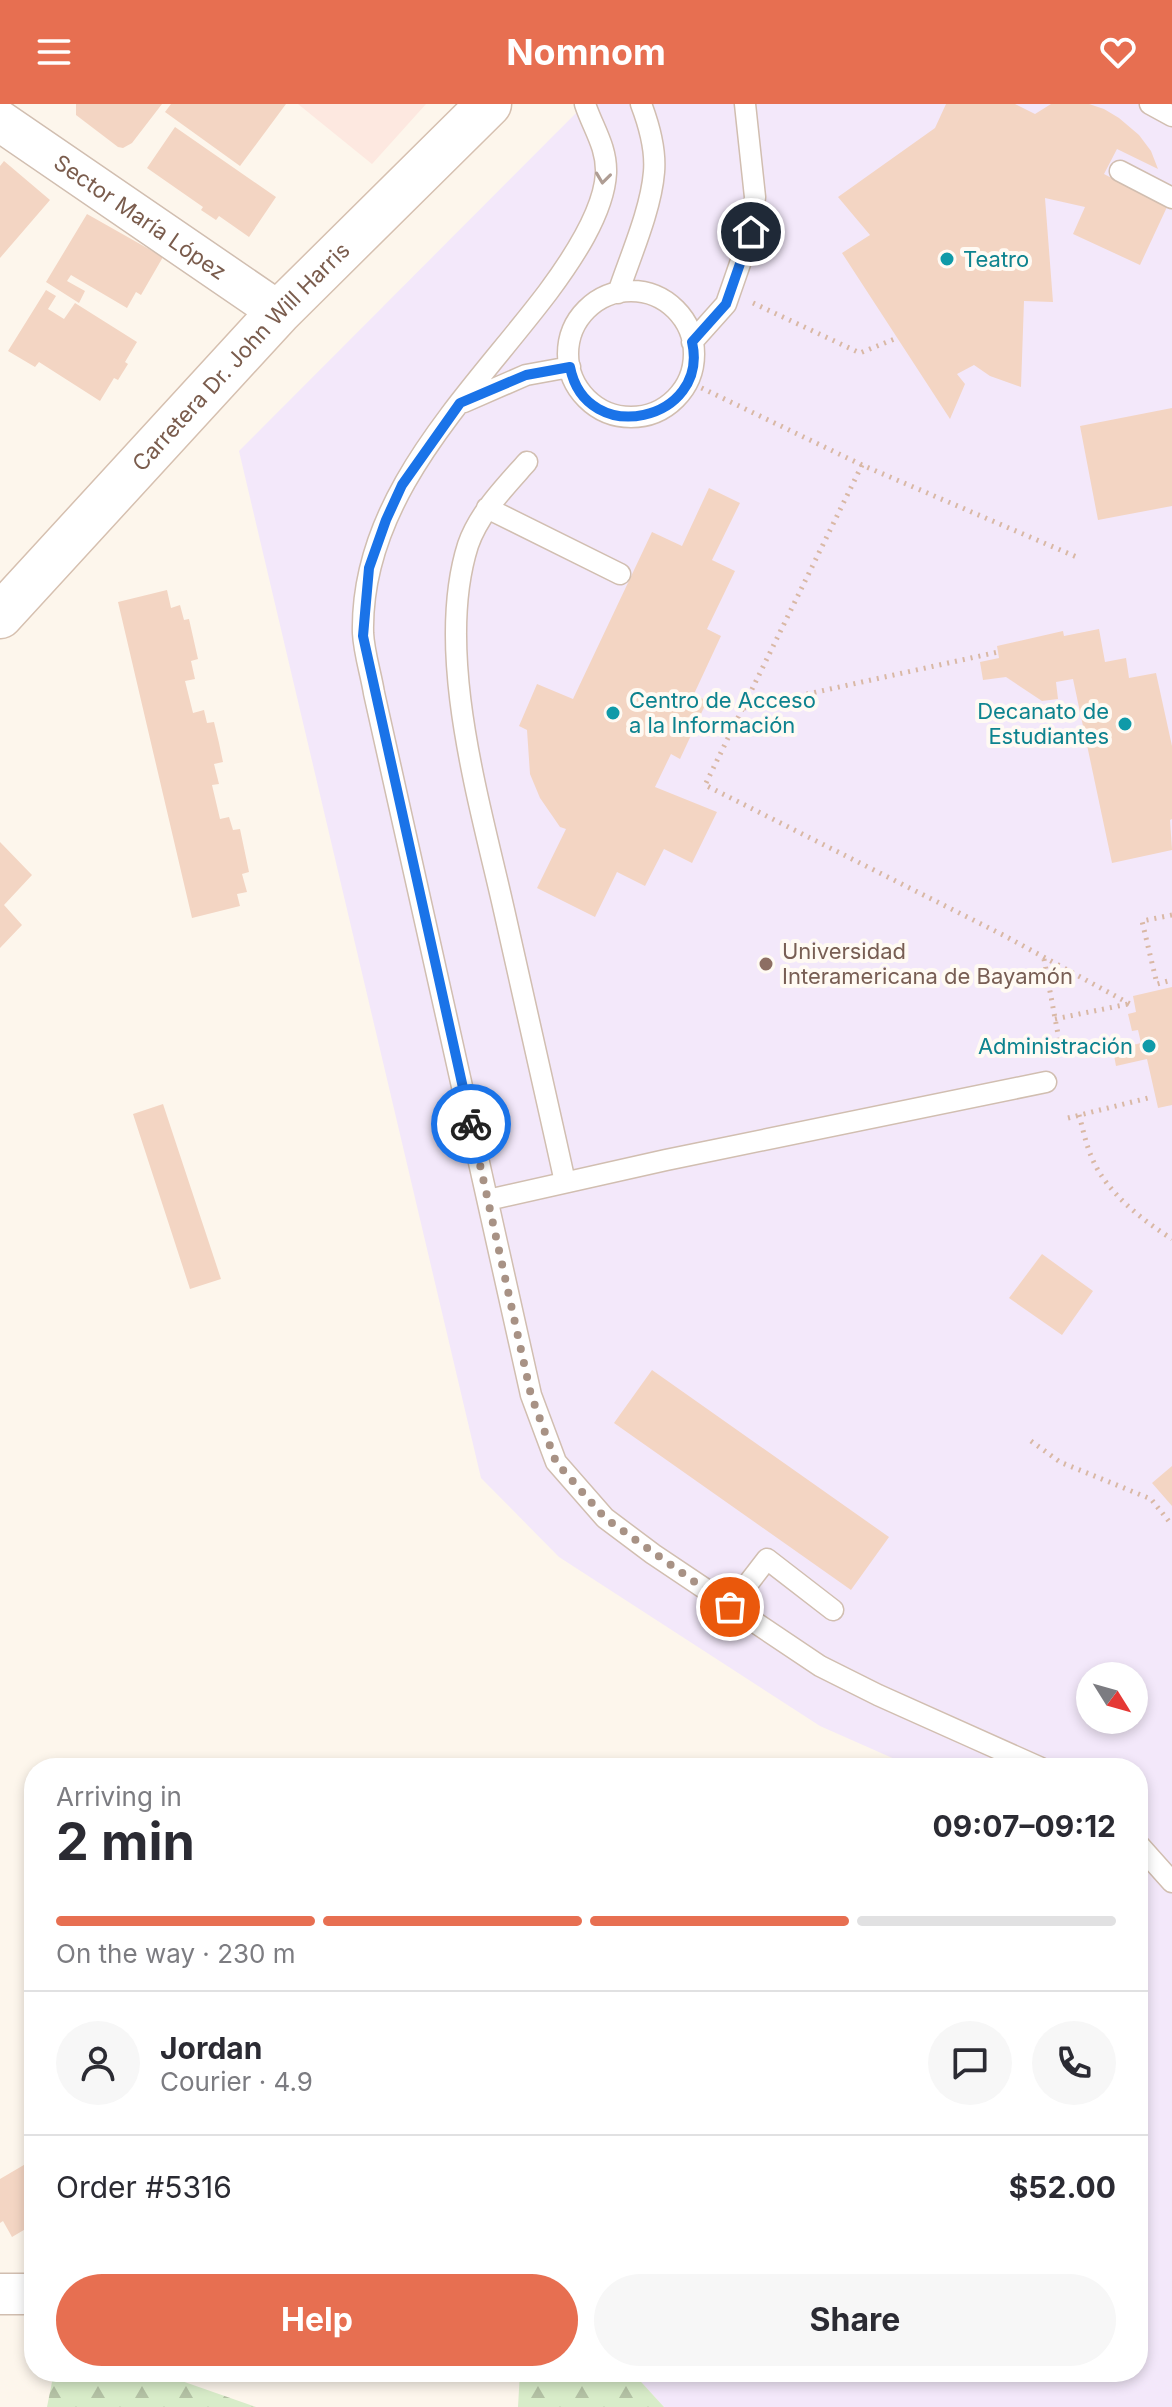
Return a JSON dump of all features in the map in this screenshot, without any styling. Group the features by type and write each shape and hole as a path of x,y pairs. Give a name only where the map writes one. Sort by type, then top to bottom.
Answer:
{"street":[{"name":"Carretera Dr. John Will Harris","path":"0,616 279,312 489,104"},
{"name":"Sector María López","path":"0,121 279,312"},
{"path":"0,2294 24,2294"}],"lane":[{"path":"585,104 601,138 606,174 588,230 562,274 460,403 402,485 369,568 363,636 531,1395 556,1462 605,1518 730,1607 820,1666 1019,1758"},
{"path":"618,293 642,222 654,172 648,121 641,104"},
{"path":"692,342 726,304 751,232 755,197 745,104"},
{"path":"1150,104 1172,116"},
{"path":"1120,171 1172,198"},
{"path":"639,292 661,299 678,312 692,342 691,373 681,393 665,408 644,416 622,417 602,411 584,397 572,379 568,357 571,336 581,316 597,301 618,293 639,292"},
{"path":"460,403 526,375 570,367"},
{"path":"527,462 487,508 469,542 460,578 456,614 463,708 476,789 565,1182"},
{"path":"487,508 620,574"},
{"path":"488,1200 1046,1082"},
{"path":"730,1607 767,1559 833,1610"},
{"path":"1148,1855 1172,1882"}],"path":[{"path":"731,292 860,353 897,338"},
{"path":"687,381 862,465 1079,558"},
{"path":"862,465 705,785 1130,1004 1055,1019"},
{"path":"743,708 998,652"},
{"path":"1172,915 1142,921 1157,984 1172,980"},
{"path":"1044,958 1060,1045 1051,1048"},
{"path":"1068,1118 1148,1098"},
{"path":"1079,1115 1091,1158 1100,1174 1114,1192 1172,1239"},
{"path":"1031,1441 1060,1462 1151,1499 1172,1525"}],"shaded area":[{"path":"298,104 426,104 372,164"},
{"name":"Universidad Interamericana de Bayamón","path":"585,104 1172,104 1172,2407 664,2407 641,2382 1148,2382 1148,1758 892,1758 820,1726 559,1557 481,1478 239,451"}],"green space":[{"path":"52,2382 185,2382 256,2407 47,2407"},
{"path":"519,2382 641,2382 664,2407 518,2407"}],"building":[{"path":"76,104 162,104 132,143 123,148 76,115"},
{"path":"171,104 286,104 240,166 165,112"},
{"name":"Teatro","path":"946,104 1015,104 1035,114 1051,104 1089,104 1104,109 1139,135 1151,151 1158,169 1117,149 1104,174 1167,207 1140,265 1073,234 1085,207 1045,198 1053,302 1024,301 1021,387 990,376 974,365 957,374 965,384 950,419 842,253 870,235 838,197 935,128"},
{"path":"175,127 276,197 249,237 219,216 216,220 201,210 203,207 147,168"},
{"path":"4,161 50,200 0,258 0,166"},
{"path":"87,214 163,257 141,295 136,292 127,308 71,275 67,281 85,291 79,303 46,282"},
{"path":"46,290 56,296 48,309 64,319 75,303 137,342 118,380 114,378 100,401 39,362 35,367 8,351"},
{"path":"1172,408 1172,506 1098,520 1080,426"},
{"name":"Centro de Acceso a la Información","path":"709,488 740,503 712,560 735,571 707,629 721,636 694,694 707,701 680,759 671,754 655,787 717,812 692,863 664,849 645,886 617,872 595,917 537,888 566,829 560,827 540,798 530,774 527,730 519,726 537,684 573,699 652,532 682,546"},
{"path":"167,590 171,608 180,605 184,620 189,619 198,659 191,661 195,679 185,681 193,713 204,710 207,723 214,722 219,743 223,762 214,764 219,784 212,785 220,819 229,817 233,830 240,829 249,872 242,874 247,892 237,894 240,906 192,918 118,602"},
{"name":"Decanato de Estudiantes","path":"1099,629 1105,662 1126,658 1129,678 1156,673 1172,746 1172,850 1112,863 1073,679 1056,682 1058,699 1042,701 1006,677 983,680 980,662 999,658 997,646 1063,631 1064,636"},
{"path":"0,842 32,875 4,905 22,925 0,948"},
{"name":"Administración","path":"1172,987 1172,1105 1158,1108 1147,1059 1116,1066 1113,1050 1141,1043 1138,1030 1132,1031 1128,1014 1136,1012 1133,996"},
{"path":"163,1104 221,1279 190,1289 133,1114"},
{"path":"1042,1254 1093,1291 1062,1335 1009,1298"},
{"path":"652,1370 889,1537 851,1590 614,1423"},
{"path":"1172,1466 1172,1506 1152,1483"},
{"path":"24,2165 24,2230 12,2237 3,2221 0,2223 0,2179"}],"way so far":[{"path":"471,1124 531,1395 556,1462 605,1518 730,1607"}],"place":[{"name":"Teatro","path":"947,259"},
{"name":"Centro de Acceso a la Información","path":"613,713"},
{"name":"Decanato de Estudiantes","path":"1125,724"},
{"name":"Universidad Interamericana de Bayamón","path":"766,964"},
{"name":"Administración","path":"1149,1046"}],"route":[{"path":"471,1124 363,636 369,568 402,485 460,403 526,375 570,367 572,379 584,397 602,411 622,417 644,416 665,408 681,393 691,373 692,342 726,304 751,232"}]}
